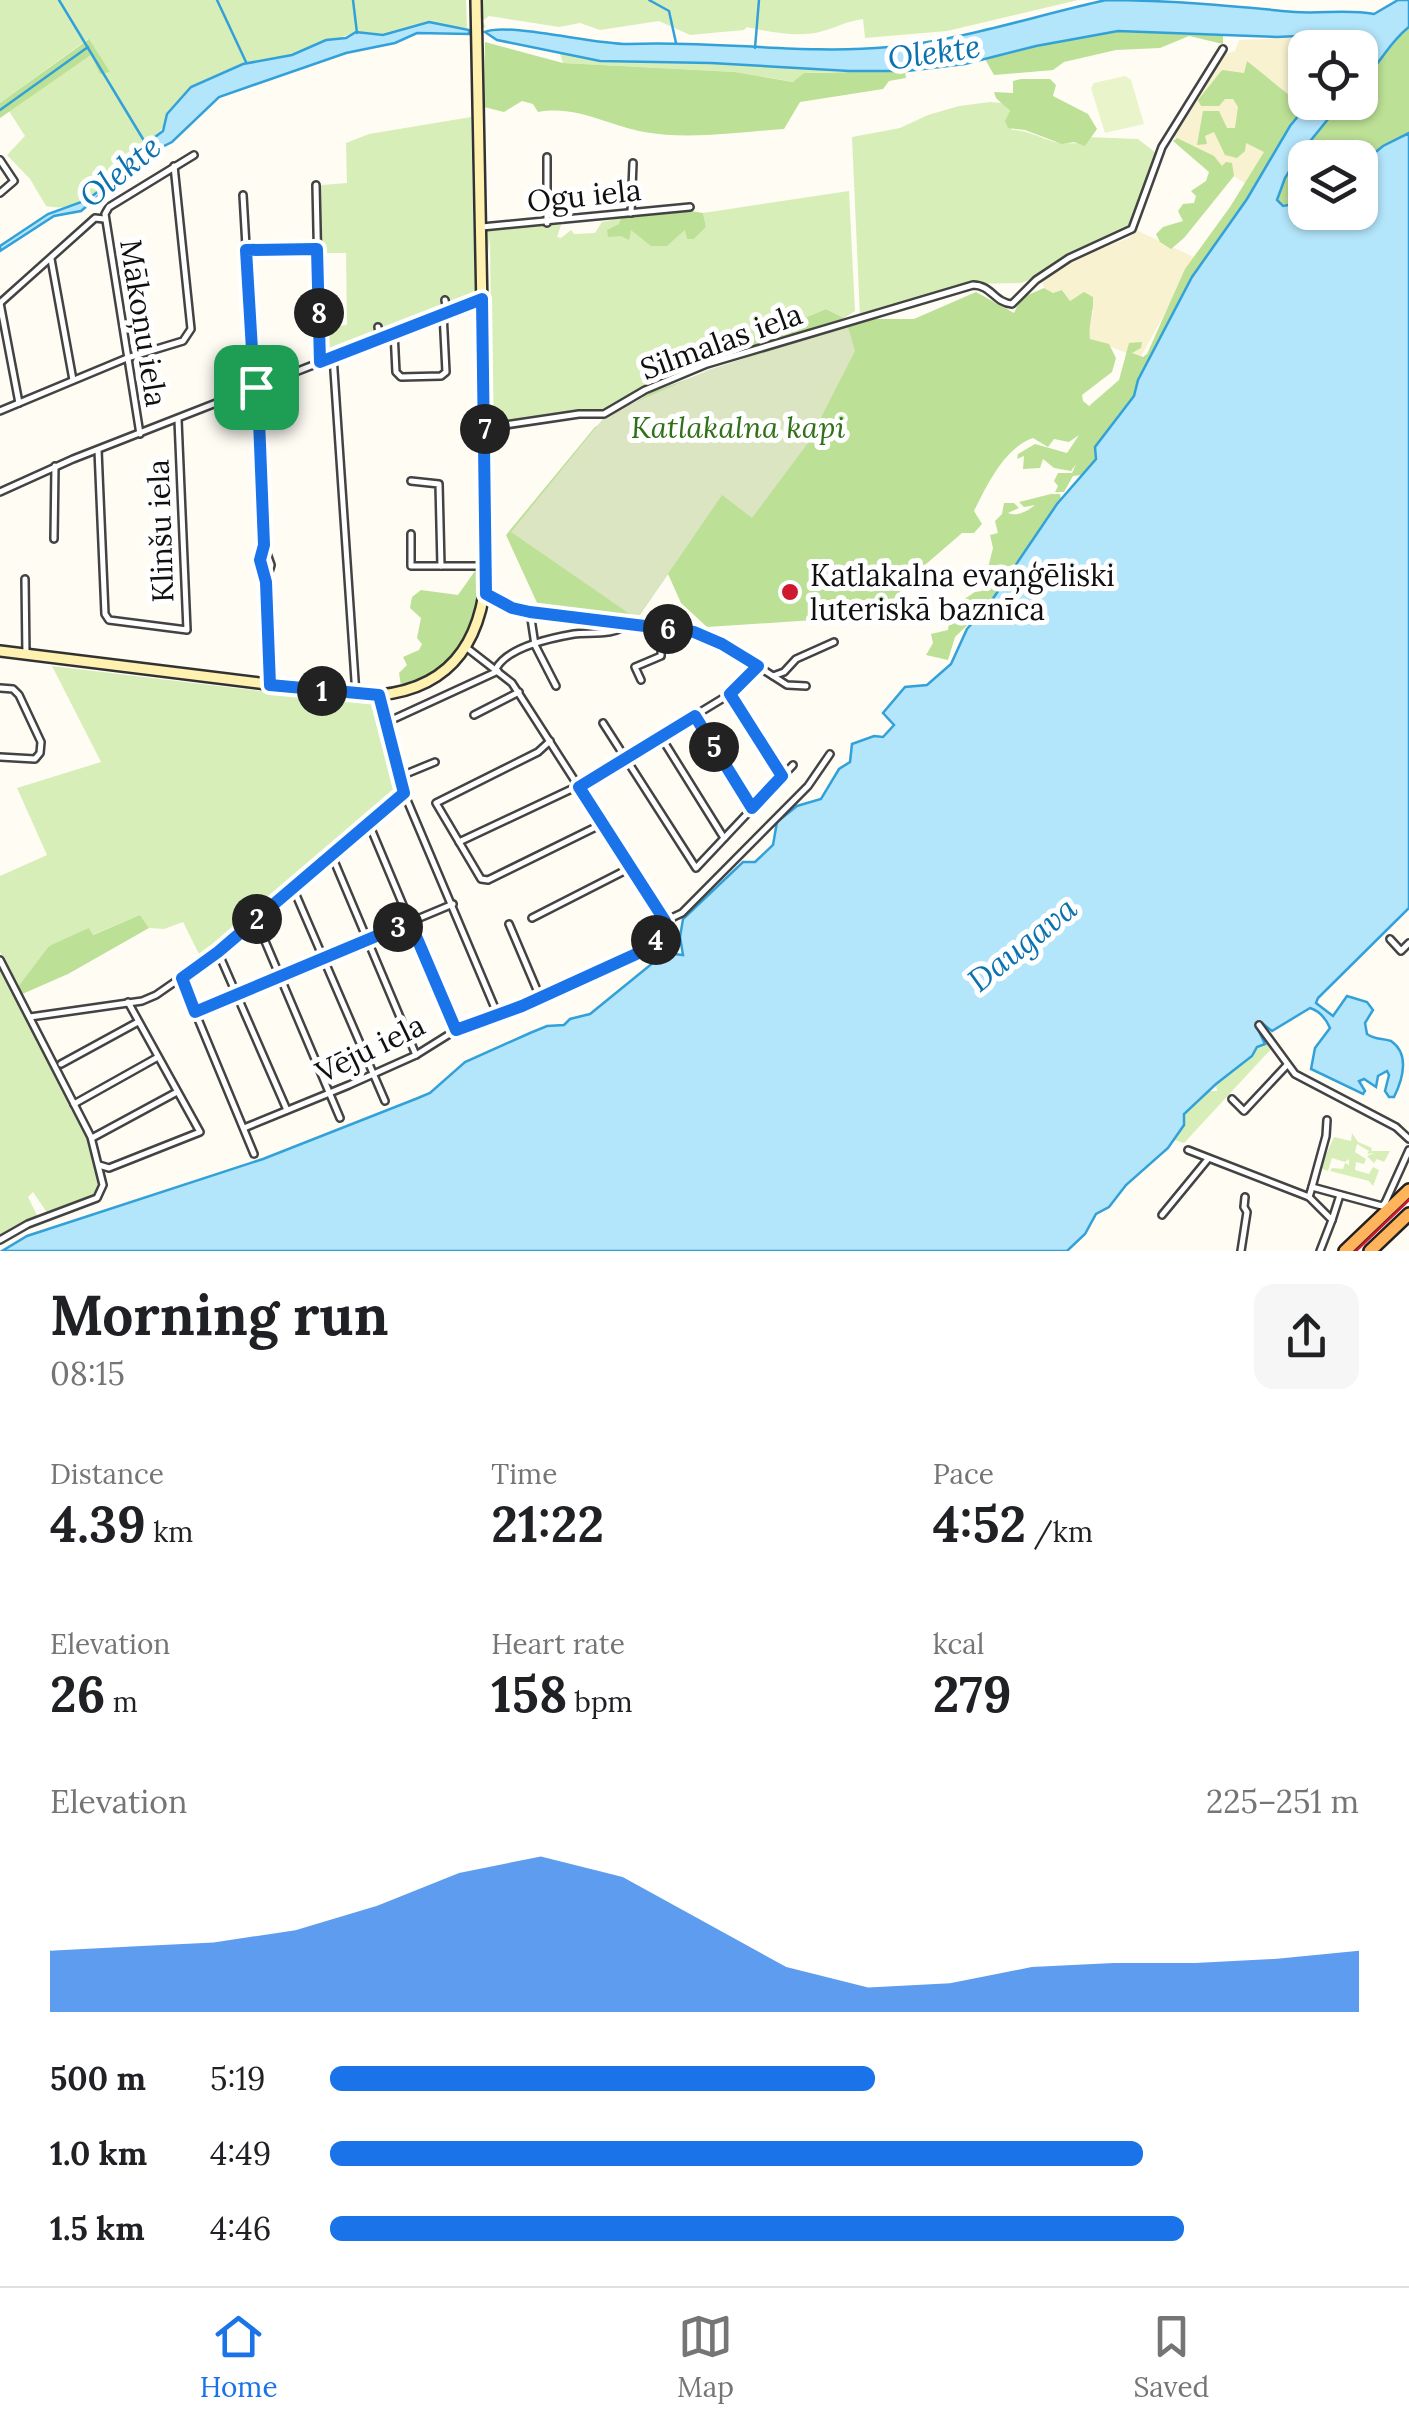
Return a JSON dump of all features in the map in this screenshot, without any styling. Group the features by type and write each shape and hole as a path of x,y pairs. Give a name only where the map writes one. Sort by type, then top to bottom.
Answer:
{"highway":[{"path":"1345,1251 1409,1190"},
{"path":"1370,1251 1409,1214"}],"main road":[{"path":"0,650 379,695 426,682 468,648 480,622 487,566 482,227 474,111 476,0"}],"street":[{"name":"Silmalas iela","path":"485,428 604,414 645,390 707,364 973,286 984,287 1000,302 1012,304 1036,280 1069,258 1126,234 1136,222 1162,147 1223,50"},
{"name":"Mākoņu iela","path":"140,434 104,218 109,208 194,155"},
{"path":"547,157 548,222"},
{"path":"0,160 14,181 0,193"},
{"path":"630,214 634,164"},
{"path":"0,411 127,358 183,341 191,329 174,166"},
{"path":"316,185 320,362"},
{"path":"243,195 264,545 260,560 266,582 270,685"},
{"name":"Ogu iela","path":"482,227 690,207"},
{"name":"Mākoņu iela","path":"0,303 95,218 104,218"},
{"path":"246,250 317,249"},
{"path":"51,258 73,380"},
{"path":"0,492 55,466 482,299"},
{"path":"394,332 396,372 401,377 442,376 446,372 445,300"},
{"path":"0,303 20,403"},
{"path":"378,327 380,337"},
{"path":"333,356 356,695"},
{"name":"Klinšu iela","path":"98,450 105,614 109,620 186,630 178,420"},
{"path":"54,539 55,466"},
{"path":"412,481 438,484 441,566"},
{"path":"411,534 412,566 487,566"},
{"path":"25,578 26,654"},
{"path":"486,594 512,608 530,612 708,637 787,685 806,686"},
{"path":"530,612 535,645 556,686"},
{"path":"386,722 497,670 505,656 571,635 620,630 626,624"},
{"path":"641,680 635,667 662,656 662,628"},
{"path":"773,676 784,672 796,659 834,642"},
{"path":"468,648 519,692 665,921"},
{"path":"459,842 578,786 626,758 730,694 758,666"},
{"path":"0,688 19,695 41,742 40,753 34,760 0,757"},
{"path":"474,715 519,692"},
{"path":"730,694 782,776"},
{"path":"379,695 404,793 497,1013"},
{"path":"695,716 752,808"},
{"path":"604,723 696,868 793,766"},
{"path":"661,737 724,838"},
{"path":"550,741 538,752 436,802 484,882 602,824"},
{"name":"Vēju iela","path":"244,1128 330,1094 416,1055 456,1030 645,950 663,931 665,921 682,913 794,800 830,754"},
{"path":"401,776 435,762"},
{"path":"30,1016 151,998 218,952 404,793"},
{"path":"369,824 456,1030"},
{"path":"332,856 416,1055"},
{"path":"532,918 630,868"},
{"path":"293,888 385,1102"},
{"path":"195,1012 453,904"},
{"path":"256,920 340,1118"},
{"path":"509,924 540,997"},
{"path":"1390,939 1401,951 1409,943"},
{"path":"218,952 288,1110"},
{"path":"0,960 92,1138 104,1186 100,1195 28,1224 0,1240"},
{"path":"182,978 254,1154"},
{"path":"99,1165 109,1168 200,1132 128,1002"},
{"path":"61,1064 138,1022"},
{"path":"1259,1025 1279,1048 1287,1065 1303,1079 1396,1127 1409,1140"},
{"path":"74,1104 158,1058"},
{"path":"1232,1099 1244,1110 1287,1065"},
{"path":"92,1138 177,1092"},
{"path":"1309,1196 1327,1120"},
{"path":"1188,1150 1309,1196 1332,1220"},
{"path":"1312,1188 1388,1206 1409,1150"},
{"path":"1162,1215 1208,1159"},
{"path":"1320,1251 1340,1195"},
{"path":"1242,1251 1247,1213 1244,1197"}],"shaded area":[{"path":"1288,38 1288,120 1246,184 1172,136 1222,55 1235,51 1239,40"},
{"path":"1136,230 1196,258 1140,358 1090,339 1088,325 1094,311 1070,301 1063,290 1053,293 1044,288 1042,282 1070,261 1129,238"}],"green space":[{"path":"0,0 466,0 467,28 427,25 383,35 356,32 292,55 243,64 167,114 160,132 98,192 87,200 61,207 46,206 30,179 7,155 25,136 9,111 91,55 88,39 0,103"},
{"path":"479,0 1078,0 947,31 865,38 863,19 805,34 747,27 690,35 659,21 600,30 580,23 559,27 489,16 482,21 486,27 480,29"},
{"path":"1409,27 1409,133 1378,150 1378,140 1309,140 1326,120 1378,120 1378,63"},
{"path":"1118,31 1223,34 1223,44 1189,36 1160,48 1116,50 1064,62 1053,70 994,75 985,59 1036,46"},
{"path":"89,39 110,72 100,74 91,55 0,118 0,103"},
{"path":"485,42 563,63 735,72 793,82 804,73 905,71 906,78 889,81 883,89 800,102 784,129 714,135 661,134 579,113 538,112 533,104 522,101 504,112 484,107"},
{"path":"559,51 600,61 849,71 804,73 794,82 735,72 563,63"},
{"path":"1247,61 1288,94 1288,120 1295,120 1247,199 1192,277 1138,379 1134,396 1095,447 1096,459 1082,475 1073,476 1064,492 1055,492 1058,486 1054,481 1058,473 1072,473 1076,464 1071,471 1054,468 1043,459 1040,468 1023,469 1024,456 1017,459 1018,454 1035,444 1067,453 1079,435 1069,442 1054,439 1048,447 1033,438 1023,443 998,468 979,501 974,511 982,524 974,533 962,533 925,565 873,621 814,620 707,627 681,603 668,574 637,619 538,605 506,535 595,427 652,392 748,357 875,319 914,319 976,292 1014,313 1021,298 1044,288 1053,293 1062,290 1070,301 1084,292 1093,297 1090,339 1109,344 1116,358 1112,372 1082,395 1089,406 1119,380 1129,343 1142,342 1141,348 1132,353 1143,357 1147,354 1185,269 1264,152 1246,143 1245,151 1237,158 1225,155 1214,132 1205,136 1207,144 1197,145 1203,111 1219,111 1227,128 1235,128 1238,107 1233,99 1225,99 1219,106 1201,106 1198,100 1222,70 1244,73"},
{"path":"1125,76 1131,80 1144,124 1105,133 1091,88 1094,83"},
{"path":"1050,79 1056,85 1053,96 1088,114 1097,129 1085,146 1074,142 1062,144 1008,128 1005,121 1010,111 994,92 1013,93 1013,81"},
{"path":"1002,103 1010,112 1012,130 1060,143 1085,145 1088,137 1138,139 1156,153 1135,220 1123,233 1068,255 1042,275 1021,283 973,284 860,317 852,137 900,128 959,106"},
{"path":"471,117 475,296 453,305 443,300 440,310 387,332 375,327 372,337 324,355 320,351 320,327 347,325 346,253 325,253 319,266 319,256 325,248 319,244 318,191 322,185 347,183 346,143 369,134"},
{"path":"1177,138 1214,156 1222,166 1232,163 1234,176 1171,249 1156,234 1163,227 1183,221 1178,211 1183,204 1194,203 1196,196 1191,191 1206,181 1209,172 1173,141"},
{"path":"1288,173 1288,205 1278,203"},
{"path":"849,191 855,311 844,318 826,309 734,349 720,351 603,411 492,423 490,236 487,262 486,229 561,225 557,237 561,238 571,230 574,234 595,233 602,222 621,218 620,224 667,246 686,229 687,239 694,239 706,227 703,213"},
{"path":"679,209 703,213 706,227 694,239 687,239 685,230 667,246 651,246 631,230 629,240 608,237 607,230 619,224 621,218"},
{"path":"826,309 844,318 700,364 720,351 730,352 732,347 764,332"},
{"name":"Katlakalna kapi","path":"848,327 855,351 808,443 752,518 722,495 637,619 511,532 606,415 711,369"},
{"path":"1060,494 1061,499 990,603 955,637 948,660 926,655 933,643 931,634 948,630 951,608 982,591 993,548 990,535 998,533 995,521 1002,514 1004,503 1014,503 1019,508 1008,513 1019,514 1035,505 1024,507 1019,502"},
{"path":"475,571 482,572 480,593 462,644 438,668 401,686 399,673 407,665 403,657 419,650 422,644 417,638 421,618 410,608 412,597 421,590 458,595"},
{"path":"52,666 377,705 400,791 202,960 183,922 164,929 149,928 140,915 92,935 90,929 49,946 17,988 0,952 0,876 47,855 17,788 101,762"},
{"path":"140,915 149,928 68,974 20,995 17,988 49,946 89,928 93,935"},
{"path":"0,965 94,1152 101,1185 94,1198 48,1214 33,1192 28,1197 38,1217 0,1238"},
{"path":"1265,1042 1271,1049 1184,1143 1174,1140 1185,1123 1184,1114 1208,1091 1217,1091 1216,1084"},
{"path":"1352,1133 1371,1151 1390,1151 1384,1162 1377,1159 1374,1163 1367,1156 1374,1153 1367,1154 1369,1151 1357,1144 1355,1152 1366,1159 1364,1164 1356,1162 1355,1170 1369,1174 1373,1167 1379,1170 1373,1186 1369,1181 1330,1171 1343,1169 1345,1163 1349,1165 1349,1159 1345,1162 1332,1158 1328,1171 1320,1168 1334,1137 1351,1141"}],"water":[{"name":"Olekte","path":"1106,0 1374,14 1398,0 1409,0 1409,27 1378,63 1378,30 1288,30 1288,36 1277,37 1118,31 965,64 907,71 600,61 497,40 485,32 512,30 614,43 857,49 944,39"},
{"name":"Olekte","path":"429,22 469,30 469,34 417,33 219,97 172,142 148,154 81,211 54,216 0,251 0,246 48,214 87,200 113,180 143,146 163,131 167,114 191,87 243,64 292,55 326,40 346,38 356,32 383,35"},
{"name":"Daugava","path":"1295,120 1327,120 1311,140 1288,140 1288,173 1277,200 1288,205 1288,230 1378,230 1378,150 1409,133 1409,908 1316,1003 1333,1016 1347,996 1367,1002 1373,1010 1365,1023 1367,1034 1391,1041 1402,1059 1402,1074 1394,1097 1385,1091 1387,1071 1378,1076 1376,1087 1364,1079 1359,1081 1363,1094 1311,1069 1315,1048 1330,1028 1317,1011 1310,1008 1272,1031 1262,1023 1257,1027 1265,1044 1184,1114 1184,1125 1168,1148 1126,1185 1109,1207 1096,1214 1085,1234 1067,1251 2,1251 27,1236 263,1159 430,1093 465,1062 547,1026 564,1025 570,1019 590,1014 665,953 683,955 683,919 743,862 755,862 773,845 777,822 797,806 821,799 839,769 850,762 852,744 883,737 894,725 883,713 905,687 927,685 951,664 967,629 990,603 1057,504 1096,459 1095,447 1134,396 1138,380 1192,277 1247,199"}],"waterway":[{"path":"59,0 146,144"},
{"path":"217,0 246,62"},
{"path":"353,0 357,33"},
{"path":"649,0 669,11 676,43"},
{"path":"755,48 759,0"},
{"path":"0,110 88,47"}],"tram line":[{"path":"1356,1251 1409,1200"}],"place":[{"name":"Katlakalna evaņģēliski luteriskā baznīca","path":"790,592"}],"route":[{"path":"317,249 320,362 482,299 486,594 512,608 530,612 694,632 758,666 730,694 782,776 752,808 695,716 579,787 665,921 663,931 645,950 522,1006 456,1030 410,922 195,1012 182,978 218,952 404,793 379,695 270,685 266,582 260,560 264,545 256,387 246,250 317,249"}]}
